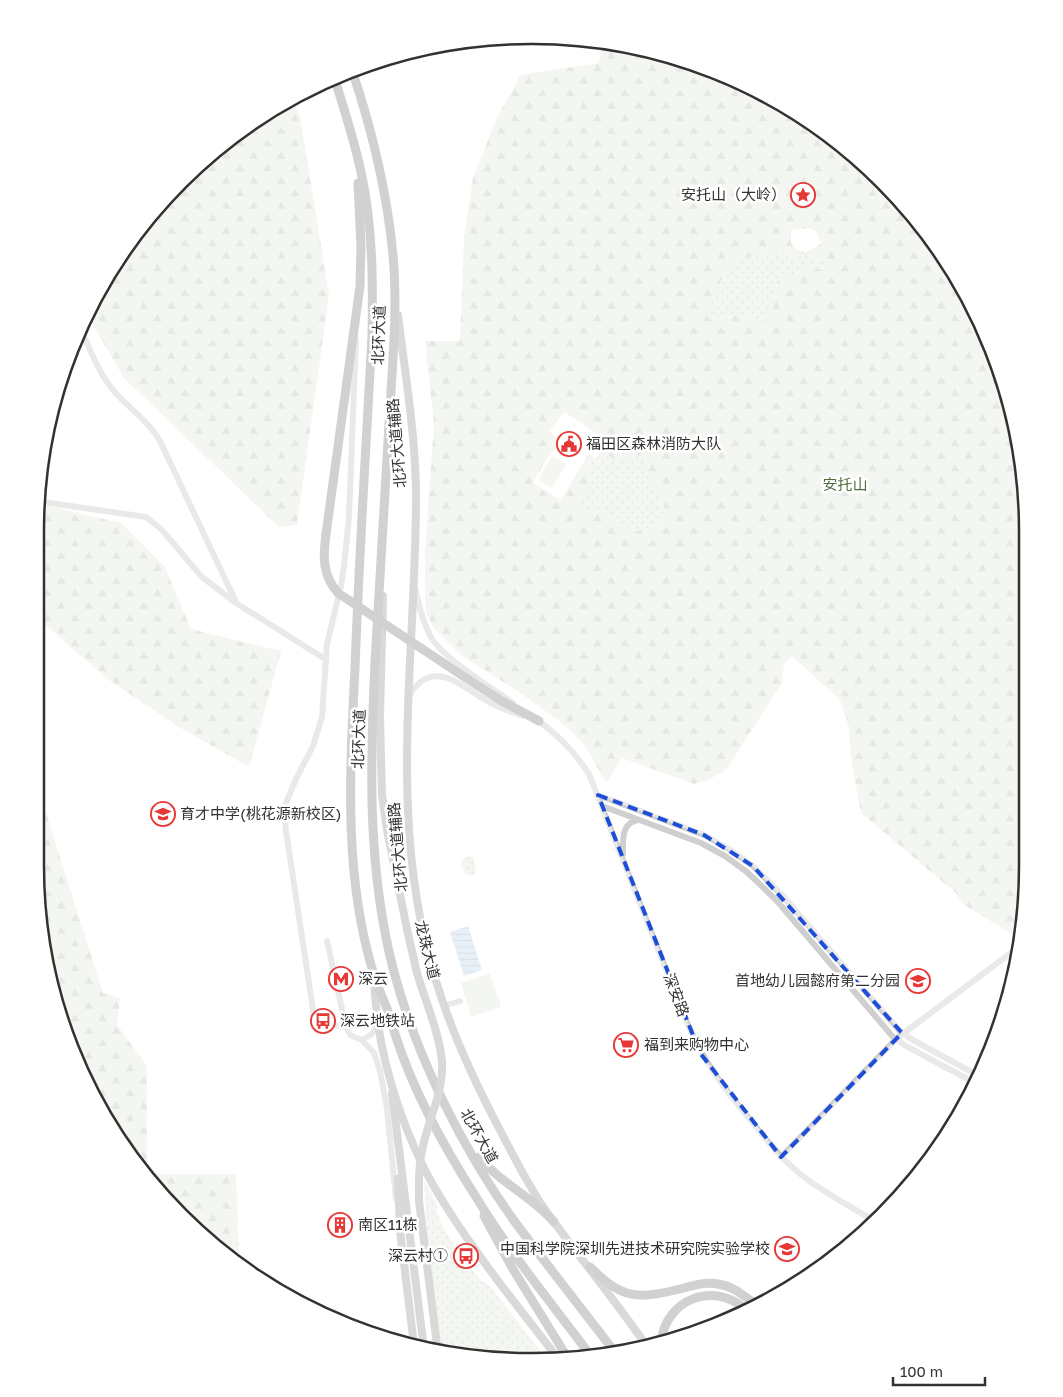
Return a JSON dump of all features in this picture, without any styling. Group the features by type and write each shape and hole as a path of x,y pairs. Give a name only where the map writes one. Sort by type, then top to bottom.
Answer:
{"highway":[{"name":"北环大道","path":"354,78 376,153 384,189 393,257 393,353 371,748 373,850 378,892 390,954 404,1008 427,1065 460,1133 513,1219 611,1347"},
{"name":"北环大道","path":"336,85 362,174 368,212 373,285 354,673 350,819 356,890 374,975 411,1076 451,1156 477,1200 586,1350"},
{"path":"354,143 361,247 360,286 326,534 324,567 328,581 338,593 351,603 500,700 539,721"},
{"path":"460,1133 493,1172 538,1205 554,1222"},
{"path":"477,1200 492,1233 564,1352"},
{"path":"590,1267 605,1283 632,1295 656,1295 690,1286 717,1283 732,1288 751,1301"},
{"path":"662,1336 670,1315 678,1307 697,1297 719,1296 737,1301 741,1305"}],"main road":[{"name":"北环大道辅路","path":"394,287 414,448 416,489 414,580 406,719 407,817 413,872 428,953 444,1006 469,1070 523,1175 554,1222 590,1267 643,1340"},
{"name":"龙珠大道","path":"381,549 383,596 380,726 382,795 387,830 408,934 417,973 438,1040 442,1062 441,1084 422,1151 418,1174 419,1201 437,1344"},
{"path":"374,975 378,1024 390,1076 411,1138 433,1184 462,1230 553,1352"},
{"path":"390,1076 423,1341"},
{"path":"396,1124 400,1231 413,1339"},
{"path":"412,1325 418,1340"}],"street":[{"path":"346,1027 315,1023 284,808 318,733 324,703 327,640 341,586 348,542 356,321"},
{"path":"85,337 107,383 150,426 160,441 236,603"},
{"path":"45,502 146,517 161,529 202,577 236,603 325,659"},
{"name":"深安路","path":"414,580 421,614 433,641 450,657 554,731 571,749 589,774 700,1053 721,1084 781,1157 810,1181 868,1217"},
{"path":"408,698 418,684 431,677 438,676 456,682 498,707 539,721"},
{"path":"598,795 704,835 729,849 753,866 783,896 902,1033 973,1073"},
{"path":"602,806 701,843 725,856 748,872 768,891 896,1039 969,1080"},
{"path":"623,858 625,828 631,822 639,819"},
{"path":"327,941 346,1027 350,1035 362,1040 374,1053 380,1071 400,1231"},
{"path":"781,1157 902,1033 1011,952"},
{"path":"444,1006 460,1002"},
{"path":"362,1040 372,1034 378,1024"}],"highlighted area":[{"path":"598,795 704,835 753,866 902,1033 781,1157 700,1053"}],"green space":[{"name":"安托山","path":"601,49 658,60 718,81 747,94 802,126 853,165 898,210 937,261 954,288 982,345 1003,405 1010,436 1018,500 1019,865 1014,936 963,904 956,893 861,813 852,765 848,723 840,700 792,656 784,663 782,683 726,770 710,779 694,784 622,758 606,783 586,747 566,726 519,692 459,654 434,628 427,615 425,604 425,552 434,424 425,341 460,341 464,238 473,178 497,117 517,83 519,75 599,63","holes":["809,228 816,231 821,244 804,253 805,257 829,261 833,267 819,269 808,267 777,281 774,300 769,313 758,328 755,323 756,315 707,319 716,289 734,264 763,254 767,255 786,251 793,263 798,262 801,256 800,251 791,243 791,230","565,412 608,441 601,452 616,460 624,461 631,455 644,456 653,487 664,509 664,515 661,519 647,529 631,532 609,513 589,513 576,505 584,490 591,484 590,463 596,459 589,454 561,500 533,483 550,453 555,450 558,441 550,430"]},
{"path":"295,105 300,116 329,295 297,525 279,527 124,378 91,322 109,288 145,235 187,187 235,145"},
{"path":"786,251 789,258 801,256 800,251 803,251 805,257 829,261 833,267 819,269 808,267 777,281 769,313 757,329 755,323 756,315 706,319 716,289 724,275 734,264 763,254 767,255"},
{"path":"601,452 616,460 631,455 644,456 653,487 664,509 664,515 657,523 647,529 631,532 609,513 589,513 576,505 584,490 591,484 590,463"},
{"path":"552,456 566,464 552,488 538,480"},
{"path":"45,505 121,523 165,567 191,629 281,651 249,767 177,726 109,680 44,624"},
{"path":"44,806 103,993 120,998 117,1025 147,1066 147,1164 126,1136 94,1081 81,1052 60,992 53,961 45,897"},
{"path":"473,855 476,872 474,875 465,874 461,866 464,858"},
{"path":"490,973 501,1007 471,1017 461,983"},
{"path":"155,1174 236,1174 239,1255 210,1232 187,1210"},
{"path":"424,1180 437,1204 437,1212 444,1230 480,1280 491,1287 541,1353 500,1352 441,1345 427,1242"}],"water":[{"path":"468,926 482,970 464,976 450,932"}],"place":[{"name":"安托山（大岭）","path":"803,195"},
{"name":"福田区森林消防大队","path":"569,444"},
{"name":"育才中学(桃花源新校区)","path":"163,814"},
{"name":"深云","path":"341,979"},
{"name":"首地幼儿园懿府第二分园","path":"918,981"},
{"name":"深云地铁站","path":"323,1021"},
{"name":"福到来购物中心","path":"626,1045"},
{"name":"南区11栋","path":"340,1225"},
{"name":"中国科学院深圳先进技术研究院实验学校","path":"787,1249"},
{"name":"深云村①","path":"466,1256"}]}
